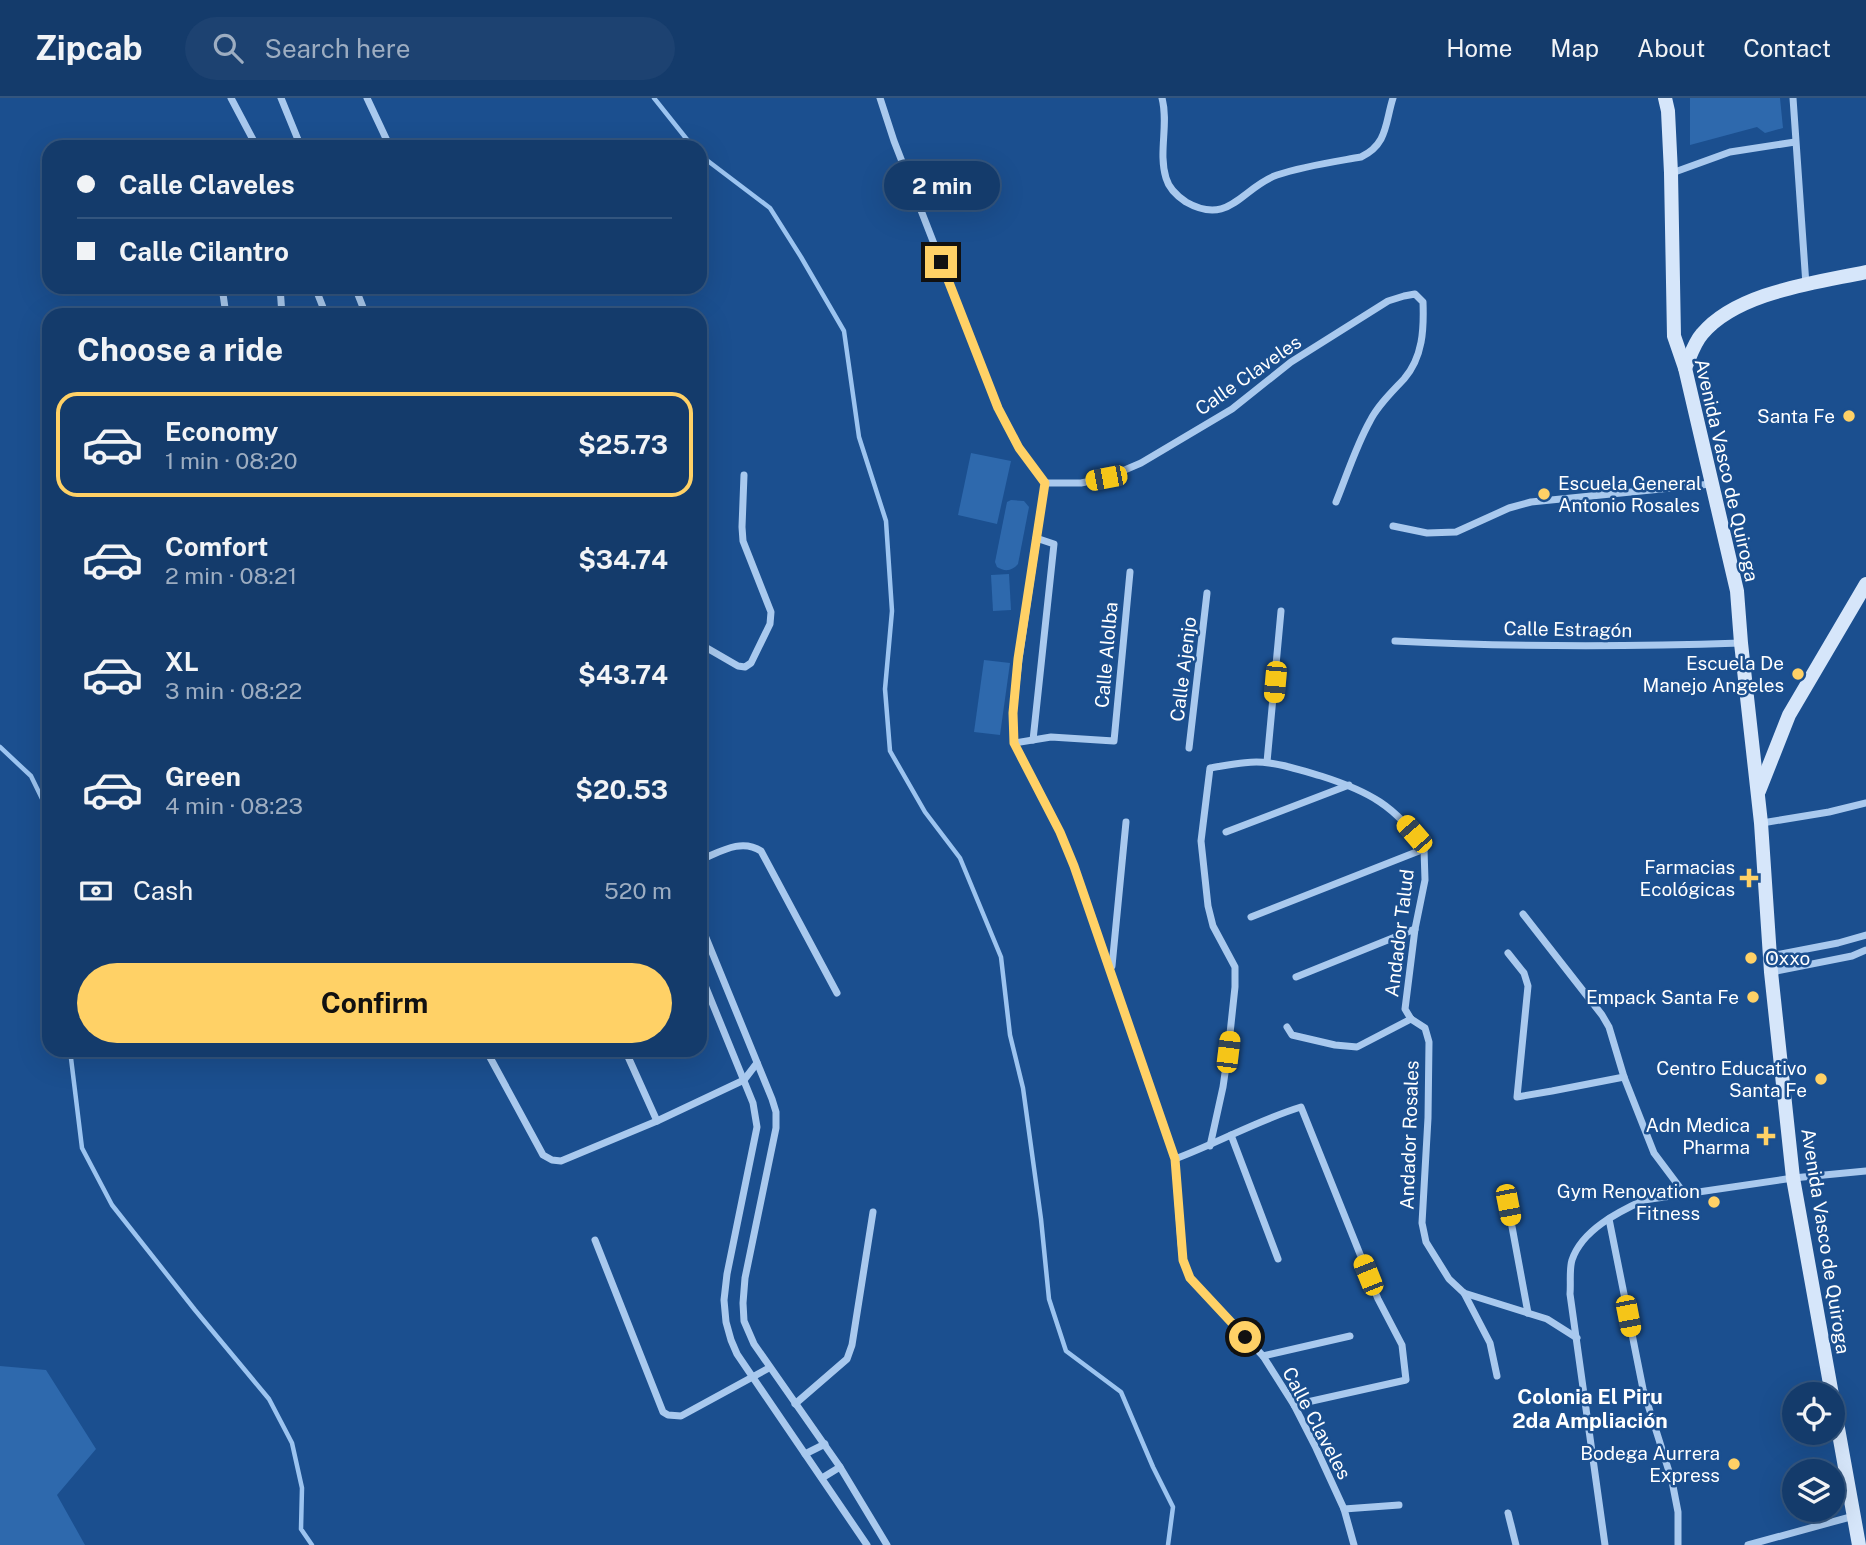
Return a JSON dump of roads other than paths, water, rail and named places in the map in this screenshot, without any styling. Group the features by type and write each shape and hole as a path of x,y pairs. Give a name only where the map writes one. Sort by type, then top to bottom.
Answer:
{"main road":[{"name":"Avenida Vasco de Quiroga","path":"1668,102 1674,336 1685,368 1734,575 1761,823 1771,972 1793,1178 1859,1545"},
{"path":"1685,368 1701,335 1726,313 1759,296 1866,272"},
{"path":"1758,793 1788,715 1860,604 1866,584"}],"street":[{"path":"232,98 253,140"},
{"path":"282,98 298,140"},
{"path":"367,98 387,140"},
{"path":"880,98 894,141 998,408 1019,448 1045,483"},
{"path":"1161,98 1165,109 1163,161 1166,181 1175,195 1189,204 1218,210 1233,205 1273,176 1361,157 1374,151 1381,141 1393,98"},
{"path":"1387,98 1389,111"},
{"path":"1793,98 1806,285"},
{"path":"1671,173 1730,152 1795,142"},
{"name":"Calle Claveles","path":"1336,502 1370,420 1416,361 1421,347 1424,313 1423,302 1415,294 1388,301 1291,362 1232,409 1141,463 1106,478 1081,483 1045,483 1018,659 1013,713 1014,743 1060,832 1111,970 1175,1159 1183,1260 1190,1278 1263,1356 1294,1405 1344,1509 1354,1545"},
{"path":"707,648 738,666 745,667 751,663 770,624 771,612 743,541 744,475"},
{"path":"1393,526 1426,533 1456,532 1509,508 1531,502 1711,484"},
{"path":"1014,743 1033,740 1054,544 1036,538"},
{"name":"Calle Alolba","path":"1033,740 1051,737 1114,741 1130,572"},
{"name":"Calle Ajenjo","path":"1189,748 1208,593"},
{"path":"1267,762 1281,611"},
{"name":"Calle Estragón","path":"1395,641 1661,646 1741,643"},
{"path":"1210,1146 1226,1064 1236,967 1213,926 1208,906 1201,841 1210,768 1267,762 1350,785 1373,796 1399,817 1423,849 1251,917"},
{"path":"1226,832 1350,785"},
{"path":"1761,823 1866,803"},
{"path":"1111,970 1126,822"},
{"path":"707,857 739,845 752,846 761,851 837,993"},
{"name":"Andador Talud","path":"1410,1019 1405,1009 1415,929 1425,880 1423,849"},
{"path":"1523,914 1609,1027 1624,1077 1654,1153 1684,1193"},
{"path":"1296,977 1415,929"},
{"path":"1770,956 1866,935"},
{"path":"707,940 776,1112 776,1128 745,1278 744,1321 769,1368 825,1444 887,1545"},
{"path":"1771,972 1852,956 1866,950"},
{"path":"1508,953 1524,973 1528,986 1517,1097 1624,1077"},
{"path":"707,990 753,1103 757,1127 724,1300 731,1340 737,1354 867,1545"},
{"path":"1287,1027 1292,1035 1357,1047 1410,1019"},
{"name":"Andador Rosales","path":"1410,1019 1425,1028 1429,1042 1422,1223 1426,1242 1449,1279 1464,1293 1490,1343 1497,1376"},
{"path":"490,1057 543,1155 561,1161 657,1121 744,1080 757,1063"},
{"path":"628,1057 657,1121"},
{"path":"1175,1159 1301,1107 1378,1299 1402,1345 1406,1380 1294,1405"},
{"path":"1231,1135 1278,1259"},
{"path":"1605,1545 1570,1294 1571,1262 1579,1245 1609,1219 1644,1200 1793,1178 1866,1171"},
{"path":"1508,1205 1528,1313"},
{"path":"795,1404 847,1359 852,1345 873,1212"},
{"path":"1609,1219 1643,1389 1672,1481 1678,1512 1678,1545"},
{"path":"595,1240 663,1412 681,1416 769,1368"},
{"path":"1464,1293 1547,1319 1577,1338"},
{"path":"1263,1356 1350,1336"},
{"path":"804,1454 825,1444"},
{"path":"822,1478 840,1467"},
{"path":"1344,1509 1399,1505"},
{"path":"1508,1513 1516,1545"},
{"path":"1748,1545 1854,1516"}],"waterway":[{"path":"654,98 687,140"},
{"path":"707,160 770,208 844,331 859,437 886,521 892,611 885,689 890,751 925,812 960,858 1001,957 1010,1035 1023,1088 1049,1299 1066,1351 1121,1392 1173,1507 1168,1545"},
{"path":"0,747 31,776 42,799"},
{"path":"71,1057 82,1148 112,1205 269,1399 292,1443 302,1488 301,1529 312,1545"}],"place":[{"name":"Santa Fe","path":"1849,416"},
{"name":"Escuela General Antonio Rosales","path":"1544,494"},
{"name":"Escuela De Manejo Angeles","path":"1798,674"},
{"name":"Farmacias Ecológicas","path":"1749,878"},
{"name":"Oxxo","path":"1751,958"},
{"name":"Empack Santa Fe","path":"1753,997"},
{"name":"Centro Educativo Santa Fe","path":"1821,1079"},
{"name":"Adn Medica Pharma","path":"1766,1136"},
{"name":"Gym Renovation Fitness","path":"1714,1202"},
{"name":"Bodega Aurrera Express","path":"1734,1464"}],"district":[{"name":"Colonia El Piru 2da Ampliación","path":"1590,1409"}]}
